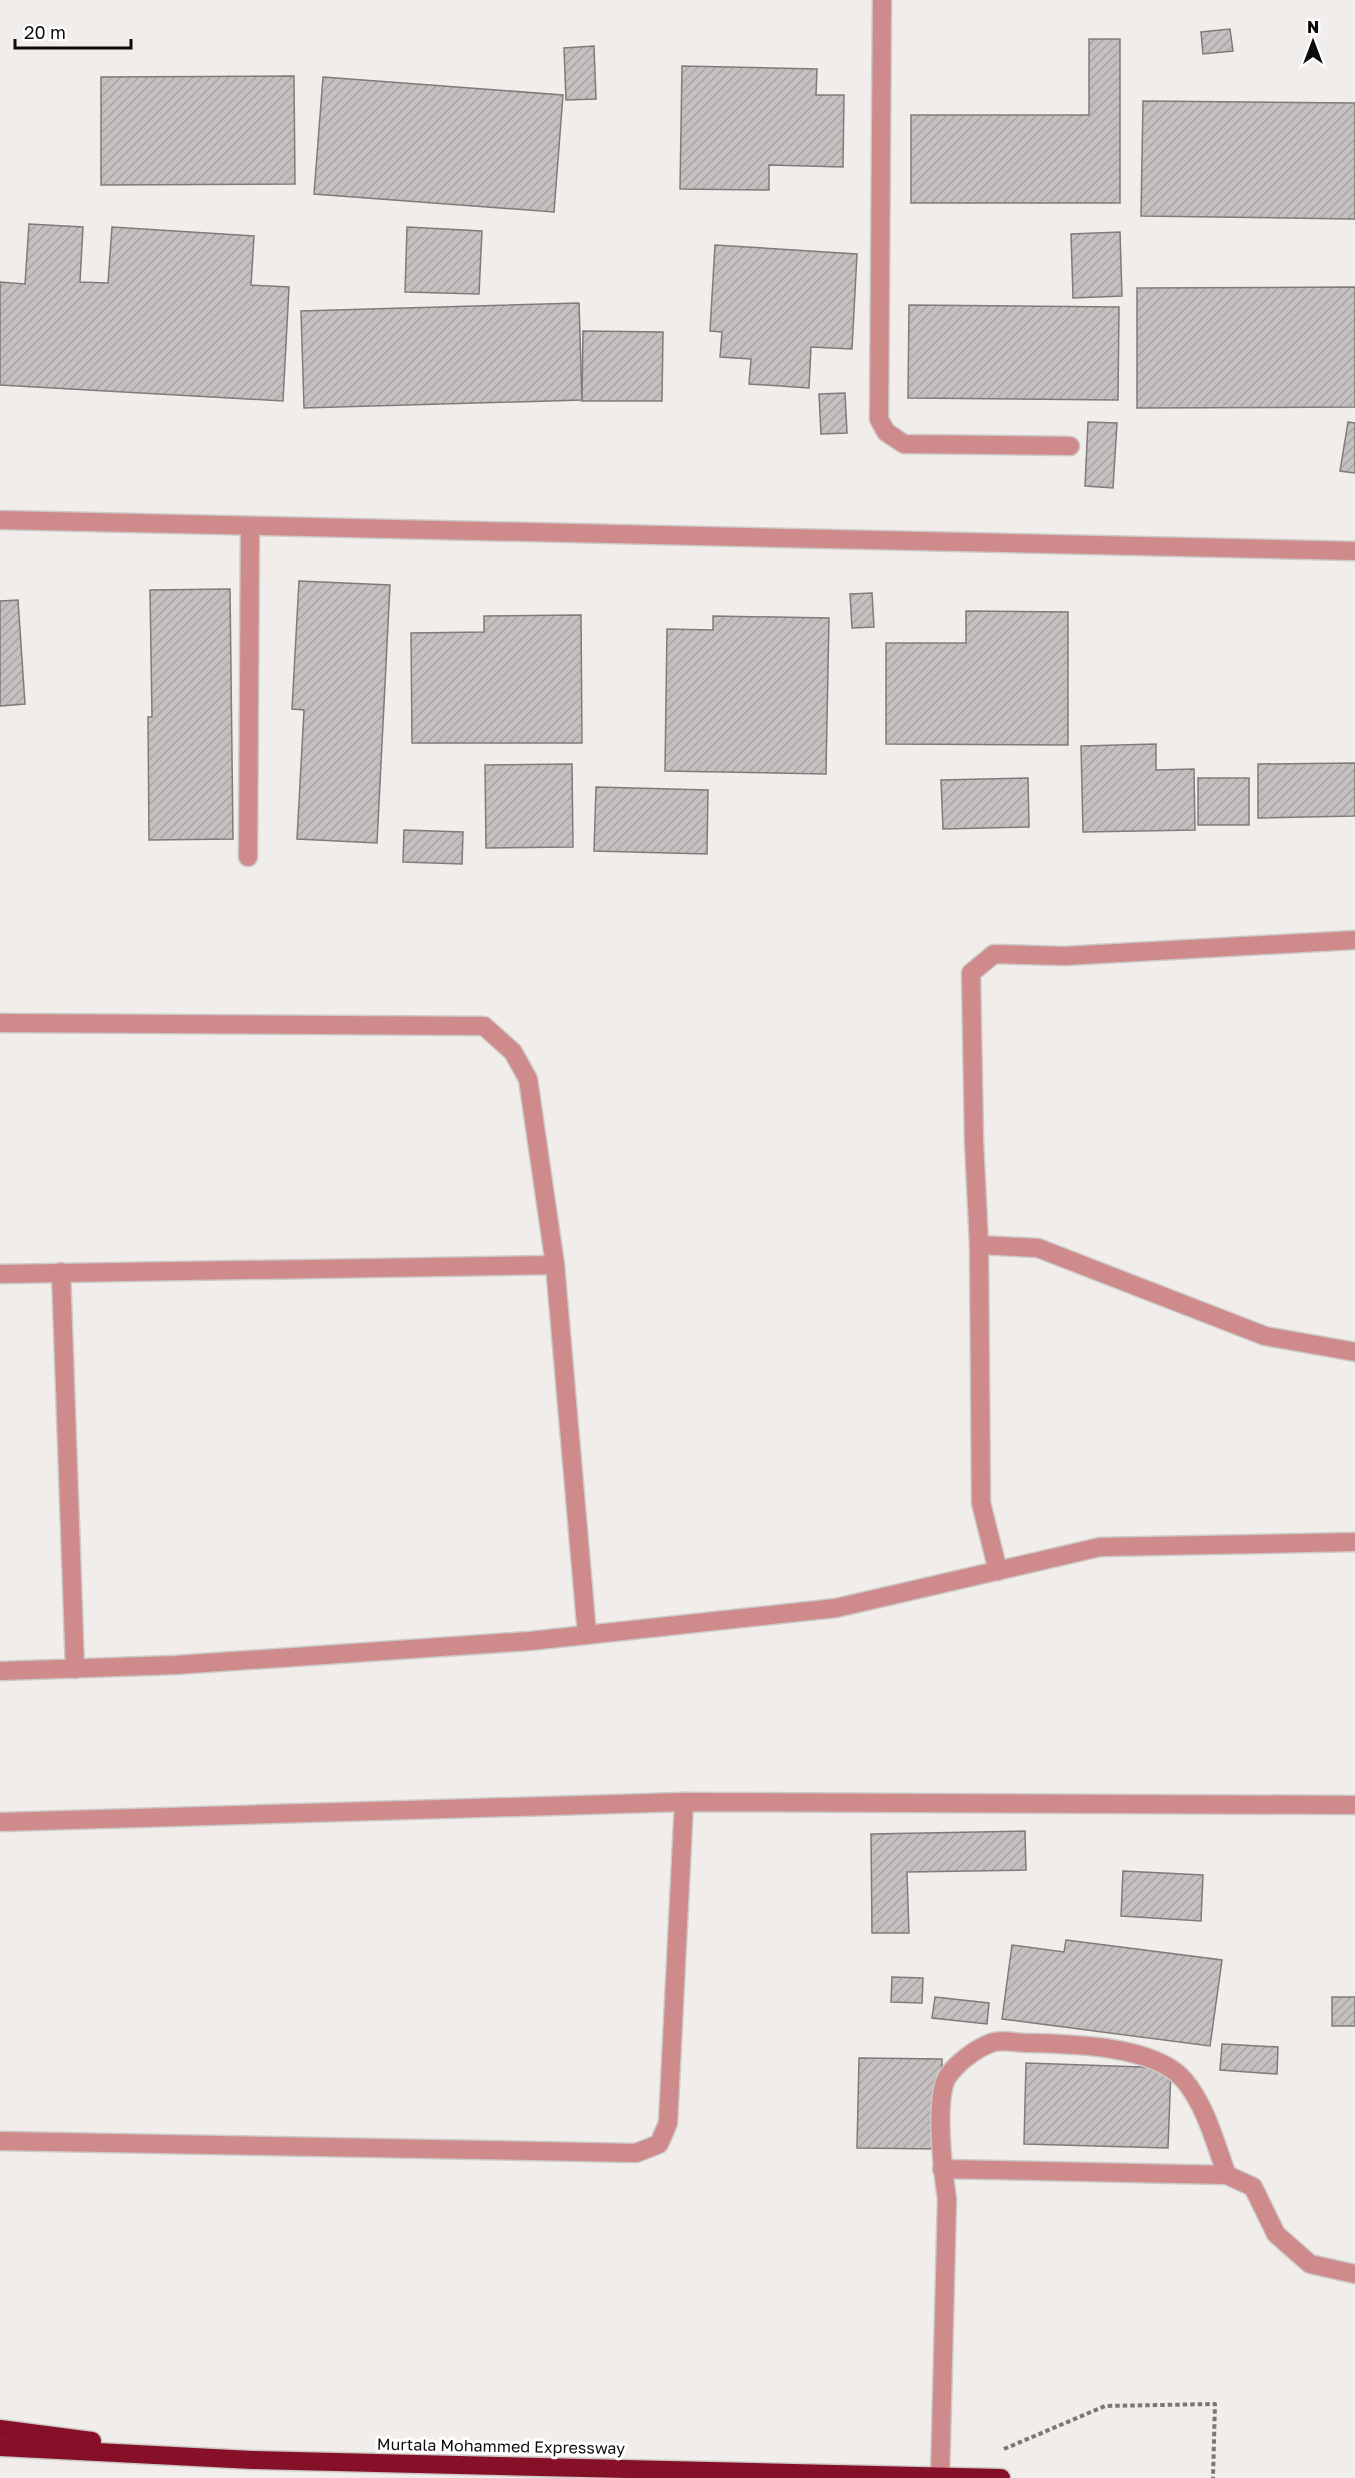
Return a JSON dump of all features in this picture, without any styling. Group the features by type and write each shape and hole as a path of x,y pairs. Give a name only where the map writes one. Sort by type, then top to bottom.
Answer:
{"highway":[{"path":"0,2429 252,2460"},
{"name":"Murtala Mohammed Expressway","path":"0,2447 252,2460 1001,2478"}],"street":[{"path":"882,0 879,419 886,432 904,444 1070,446"},
{"path":"0,520 1355,551"},
{"path":"248,857 250,526"},
{"path":"998,1571 981,1503 979,1245 974,1142 971,973 994,954 1064,956 1355,940"},
{"path":"0,1023 484,1026 513,1052 528,1079 555,1265 587,1635"},
{"path":"979,1245 1038,1248 1265,1336 1355,1352"},
{"path":"0,1274 555,1265"},
{"path":"61,1272 75,1669"},
{"path":"0,1671 187,1664 530,1641 836,1608 1100,1547 1355,1542"},
{"path":"0,1822 684,1802 1355,1805"},
{"path":"0,2140 636,2153 659,2144 668,2123 684,1802"},
{"path":"940,2476 947,2199 942,2169 941,2100 947,2078 969,2055 992,2042 1092,2045 1161,2062 1183,2079 1200,2104 1227,2175"},
{"path":"942,2169 1227,2175 1253,2187 1276,2234 1310,2264 1355,2274"}],"path":[{"path":"995,2453 1105,2406 1215,2404 1213,2478"}],"building":[{"path":"1230,29 1233,51 1203,54 1201,32"},
{"path":"1089,39 1120,39 1120,203 911,203 911,115 1089,115"},
{"path":"594,46 596,99 566,100 564,48"},
{"path":"682,66 817,69 816,95 844,95 843,167 769,165 769,190 680,189"},
{"path":"294,76 295,184 101,185 101,77"},
{"path":"323,77 563,95 554,212 314,194"},
{"path":"1143,101 1355,103 1355,219 1141,216"},
{"path":"29,224 83,227 80,282 108,283 112,227 254,236 251,285 289,287 283,401 0,385 0,282 25,284"},
{"path":"407,227 482,231 479,294 405,292"},
{"path":"1120,232 1122,296 1073,298 1071,234"},
{"path":"715,245 857,254 852,349 811,347 809,388 749,384 751,359 720,357 722,332 710,331"},
{"path":"1355,287 1355,407 1137,408 1137,288"},
{"path":"579,303 582,400 304,408 301,311"},
{"path":"909,305 1119,307 1118,400 908,398"},
{"path":"583,331 663,332 662,401 582,401"},
{"path":"845,393 847,433 821,434 819,394"},
{"path":"1088,422 1117,423 1113,488 1085,486"},
{"path":"1348,422 1355,423 1355,473 1340,471"},
{"path":"299,581 390,585 377,843 297,839 304,710 292,709"},
{"path":"230,589 233,839 149,840 148,717 152,717 150,590"},
{"path":"872,593 874,627 852,628 850,594"},
{"path":"18,600 25,704 0,706 0,601"},
{"path":"966,611 1068,612 1068,745 886,744 886,643 966,643"},
{"path":"581,615 582,743 412,743 411,633 484,632 484,616"},
{"path":"713,616 829,618 826,774 665,771 667,629 713,630"},
{"path":"1156,744 1156,770 1194,769 1195,830 1083,832 1081,746"},
{"path":"1355,763 1355,816 1258,818 1258,764"},
{"path":"572,764 573,847 486,848 485,765"},
{"path":"1028,778 1029,827 943,829 941,780"},
{"path":"1198,778 1249,778 1249,825 1198,825"},
{"path":"596,787 708,790 707,854 594,851"},
{"path":"404,830 463,832 462,864 403,862"},
{"path":"1025,1831 1026,1870 907,1872 909,1933 872,1933 871,1834"},
{"path":"1123,1871 1203,1875 1201,1921 1121,1916"},
{"path":"1066,1940 1222,1960 1210,2046 1002,2019 1012,1945 1064,1952"},
{"path":"892,1977 923,1978 922,2003 891,2002"},
{"path":"935,1997 989,2003 987,2024 932,2018"},
{"path":"1332,1997 1355,1997 1355,2026 1332,2026"},
{"path":"1222,2044 1278,2047 1277,2074 1220,2070"},
{"path":"859,2058 942,2059 941,2149 857,2148"},
{"path":"1026,2063 1171,2068 1168,2148 1024,2144"}]}
